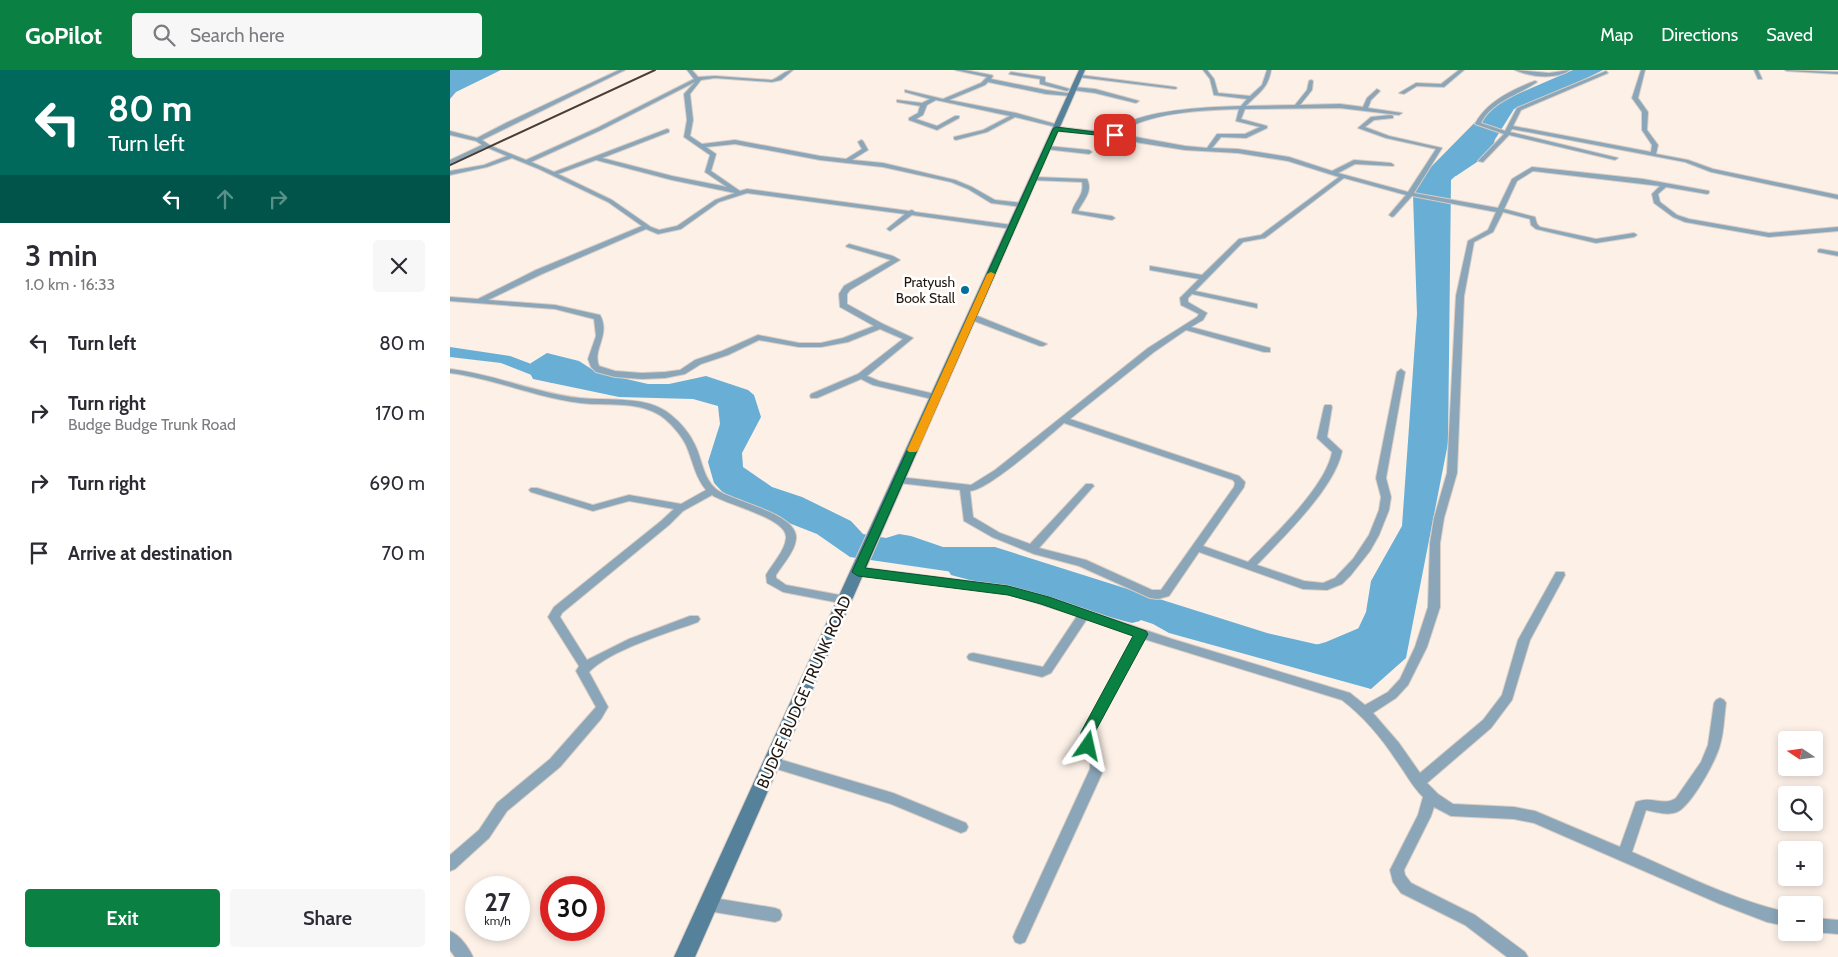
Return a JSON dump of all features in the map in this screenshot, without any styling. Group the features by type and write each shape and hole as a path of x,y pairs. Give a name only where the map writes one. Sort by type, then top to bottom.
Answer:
{"main road":[{"name":"BUDGE BUDGE TRUNK ROAD","path":"684,957 1081,73"}],"street":[{"path":"478,140 623,70"},
{"path":"689,70 698,79"},
{"path":"526,162 599,129 698,79 715,77 772,81 791,70"},
{"path":"899,101 923,106 987,80 991,76 957,70"},
{"path":"1205,70 1212,79 1216,94 1250,98"},
{"path":"1208,150 1219,135 1246,136 1264,127 1240,121 1242,107 1265,86 1268,81 1269,70"},
{"path":"1402,93 1416,84 1442,86 1462,70"},
{"path":"1516,70 1556,75 1568,70"},
{"path":"1643,70 1634,98 1645,112 1643,127 1646,135 1655,145 1653,155"},
{"path":"1756,70 1760,78"},
{"path":"1481,161 1510,127 1516,112 1523,107 1606,72"},
{"path":"1789,72 1838,74"},
{"path":"1011,73 1043,78 1042,83 1073,91"},
{"path":"1081,73 1175,88"},
{"path":"735,78 742,74"},
{"path":"698,79 698,83 687,94 690,120 687,137 713,154 708,172 737,192"},
{"path":"987,80 1046,92 1095,91 1136,101"},
{"path":"1297,106 1309,90 1311,81"},
{"path":"1535,82 1492,107 1478,122 1480,126 1615,158"},
{"path":"907,91 940,100 1016,115 1056,128 1115,135 1141,141 1208,150 1238,151 1290,159 1333,174 1413,194 1448,202 1501,210 1533,218 1534,225 1538,228 1577,238 1603,240 1634,235"},
{"path":"1365,108 1369,99 1377,91"},
{"path":"923,106 921,114 911,118 912,120 937,128 957,117"},
{"path":"1115,135 1130,123 1159,115 1242,107 1365,108 1400,115 1373,118 1361,128 1438,147 1413,194 1392,215"},
{"path":"956,138 985,131 1016,115"},
{"path":"1510,127 1691,162 1711,170 1838,197"},
{"path":"552,174 667,131"},
{"path":"450,134 478,140 511,157 526,162 610,201 658,232 671,230 686,224 712,203 737,192"},
{"path":"700,146 735,142 820,158 883,165 953,181 970,188 993,202 1022,205"},
{"path":"848,160 865,150 861,142"},
{"path":"450,162 486,145"},
{"path":"1047,148 1090,152"},
{"path":"450,173 486,166 511,157"},
{"path":"596,158 672,178 737,192 751,192 912,212 1012,227"},
{"path":"1333,174 1354,162 1391,165"},
{"path":"1363,713 1392,695 1404,682 1421,647 1434,607 1436,529 1453,466 1462,278 1471,241 1491,230 1514,180 1532,169 1707,192"},
{"path":"899,480 965,488 980,485 1151,350 1200,318 1203,313 1184,304 1184,298 1241,240 1263,237 1343,176"},
{"path":"1033,179 1085,180 1086,194 1074,212 1112,218"},
{"path":"1664,185 1655,194 1657,203 1674,216 1687,221 1769,235 1838,229"},
{"path":"890,229 912,212"},
{"path":"478,302 539,272 647,226"},
{"path":"814,396 861,376 909,338 880,326 844,305 842,301 843,294 847,288 896,260 849,246"},
{"path":"1820,251 1838,254"},
{"path":"1152,268 1204,278"},
{"path":"1191,292 1254,306"},
{"path":"450,299 555,307 597,318 600,321 600,336 592,359 593,364 599,370 615,374 665,375 682,372 698,362 725,353 758,337 799,345 821,346 845,340 880,326"},
{"path":"972,317 1043,344"},
{"path":"1186,328 1267,350"},
{"path":"450,371 469,372 496,378 568,399 657,409 665,414 689,442 700,472 712,491 776,519 791,532 791,543 771,575 771,580 777,585 793,591 845,600"},
{"path":"1197,548 1303,585 1330,586 1338,582 1351,570 1375,532 1385,509 1386,495 1381,478 1401,372"},
{"path":"861,376 876,384 936,397"},
{"path":"1250,566 1322,485 1336,460 1338,451 1322,438 1328,408"},
{"path":"965,488 968,518 996,535 1032,549 1082,563 1150,594 1158,595 1165,593 1171,587 1240,482 1236,478 1064,420"},
{"path":"1032,549 1089,486"},
{"path":"534,490 593,508 628,498 683,507"},
{"path":"585,666 554,617 558,610 683,507 712,491"},
{"path":"860,566 994,588 1044,600 1141,634 1332,690 1355,702 1393,746 1430,797 1441,806 1450,810 1514,813 1535,817 1725,899 1778,917"},
{"path":"1419,782 1487,724 1508,697 1524,640 1560,575"},
{"path":"973,657 1042,672 1047,670 1084,614"},
{"path":"450,864 484,834 502,807 555,763 597,716 602,706 582,671 585,666 604,656 694,619"},
{"path":"1020,937 1097,769 1097,756 1088,746 1088,732 1141,634"},
{"path":"1624,855 1641,806 1646,804 1666,808 1674,807 1681,802 1706,765 1714,745 1720,702"},
{"path":"772,762 893,799 961,827"},
{"path":"1430,797 1424,816 1397,870 1398,877 1406,888 1470,920 1517,956"},
{"path":"708,904 775,915"},
{"path":"1823,926 1838,927"},
{"path":"450,938 465,957"}],"water":[{"path":"450,70 501,70 456,92 450,99"},
{"path":"1573,70 1603,70 1514,109 1494,141 1451,180 1448,443 1406,658 1371,689 1169,633 1153,624 1029,583 850,557 817,534 730,500 714,483 708,462 720,424 718,406 693,399 619,397 533,379 528,369 531,363 547,353 579,361 596,372 648,384 669,384 706,376 748,390 754,395 761,417 742,453 743,467 772,487 802,497 851,521 863,534 886,538 899,534 943,547 995,547 1267,633 1324,646 1352,642 1366,612 1371,581 1402,526 1417,314 1413,195 1425,173 1492,105"}],"waterway":[{"path":"1452,173 1488,150 1494,120"},
{"path":"450,352 504,359 552,378"},
{"path":"959,570 1132,615"},
{"path":"1320,652 1330,650 1378,628"}],"railway":[{"path":"450,165 655,70"}],"slow traffic":[{"path":"912,450 991,274"}],"place":[{"name":"Pratyush Book Stall","path":"965,290"}],"route":[{"path":"1088,746 1088,732 1141,634 1044,600 1008,590 858,572 1056,129 1115,135"}]}
